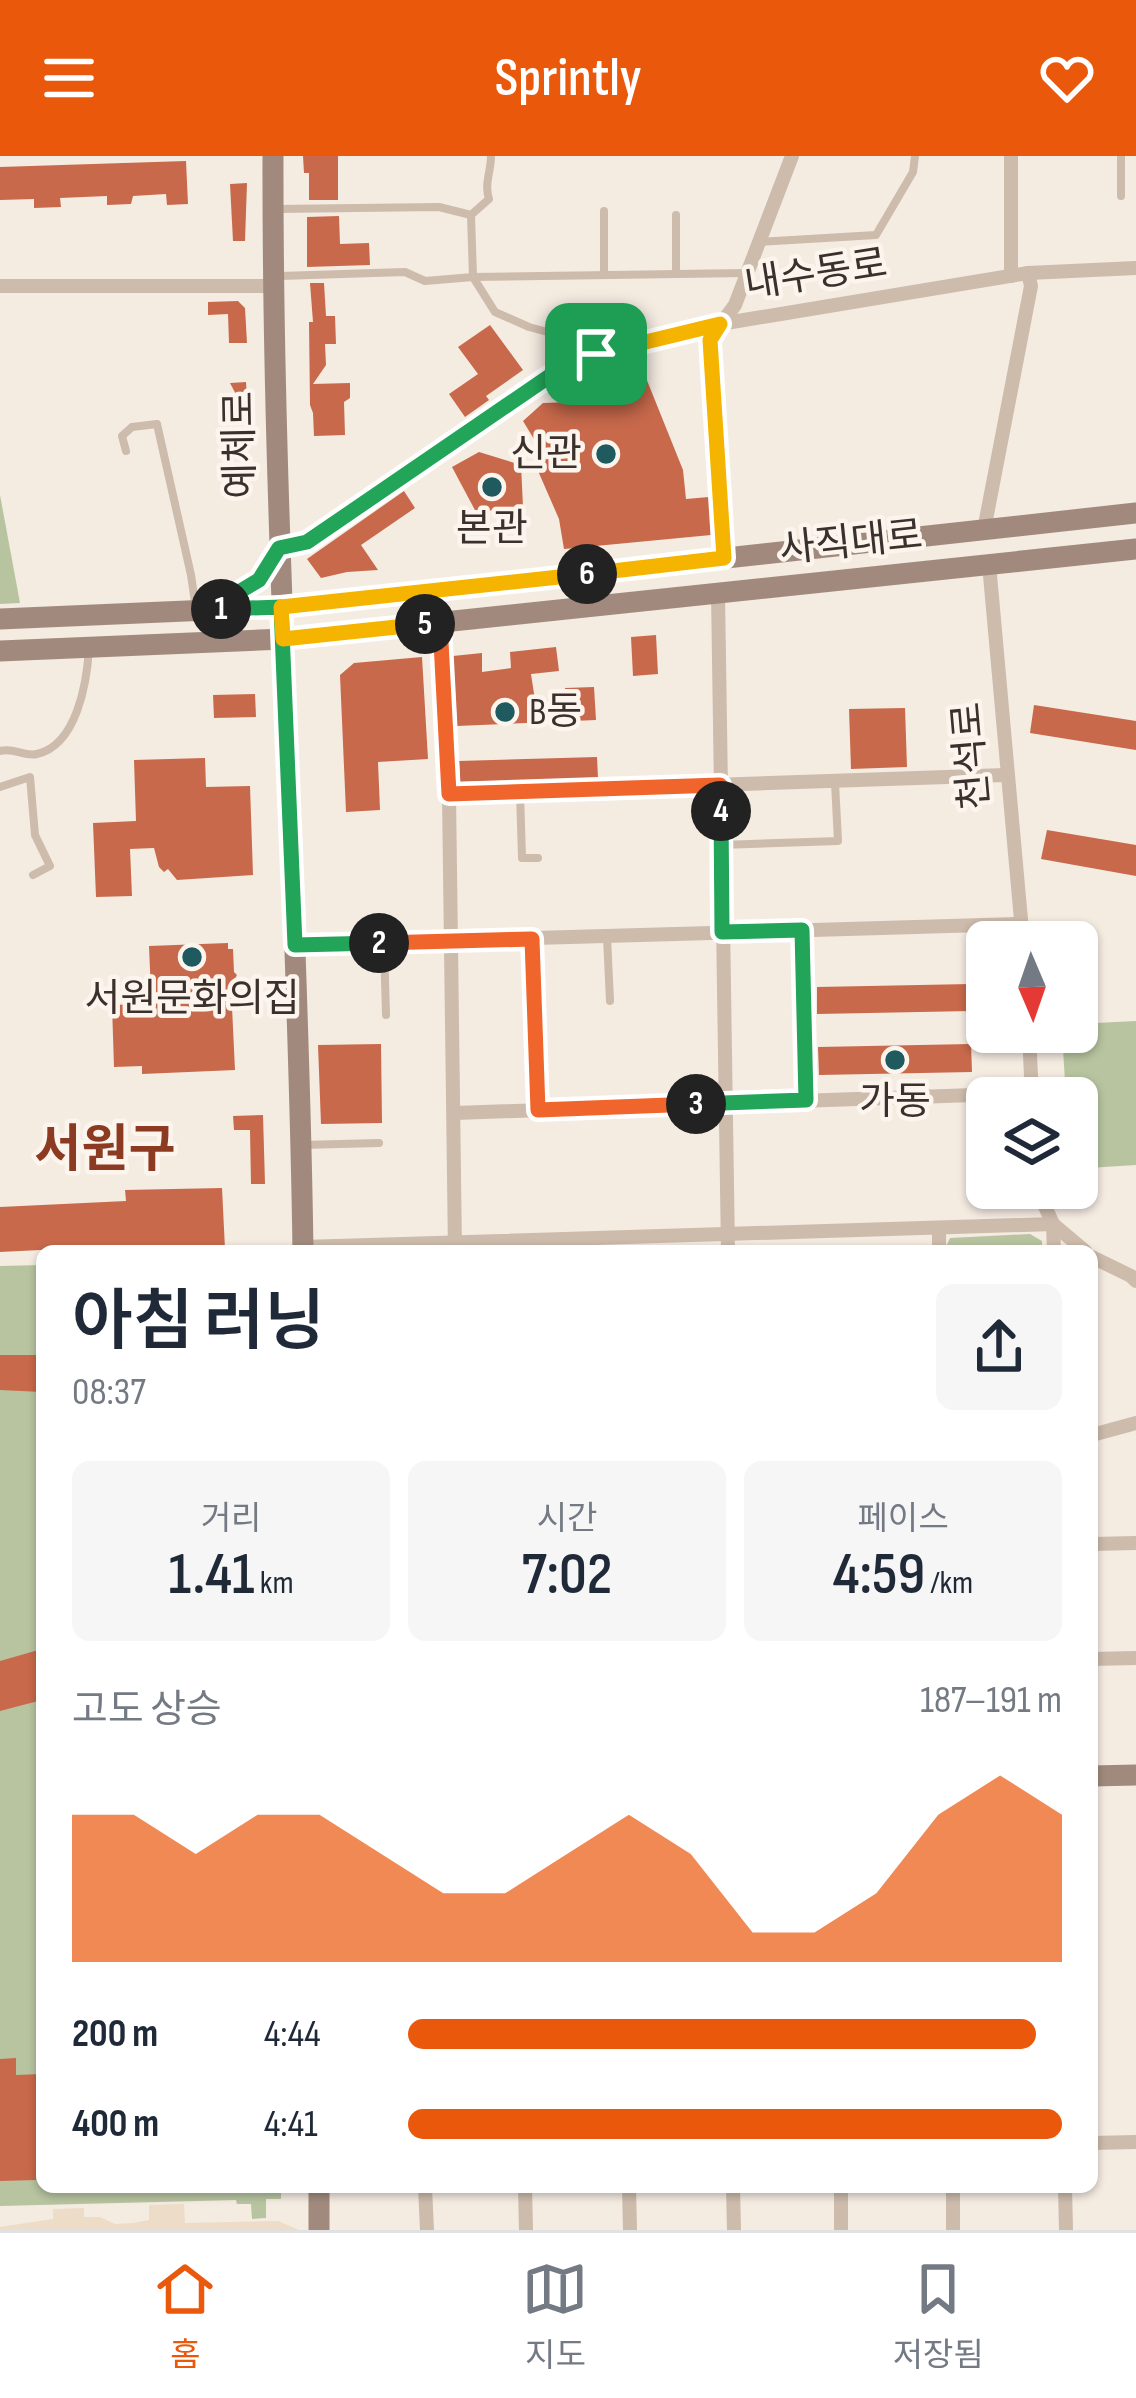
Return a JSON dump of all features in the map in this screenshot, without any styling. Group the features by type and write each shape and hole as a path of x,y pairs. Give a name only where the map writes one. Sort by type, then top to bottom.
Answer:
{"main road":[{"name":"예체로","path":"273,156 279,548 303,1245"},
{"name":"사직대로","path":"0,619 281,607 1136,513"},
{"path":"203,610 259,580 279,548"},
{"name":"사직대로","path":"0,650 283,639 1136,549"},
{"path":"1098,1776 1136,1775"},
{"path":"319,2193 319,2230"}],"street":[{"path":"724,558 710,340 736,305 792,156"},
{"path":"1011,276 1012,156"},
{"name":"내수동로","path":"279,548 307,542 560,369 596,354 720,324 1028,273 1136,268"},
{"path":"984,530 1031,286 1028,273"},
{"path":"0,286 274,281"},
{"name":"천석로","path":"989,564 1021,921"},
{"path":"718,593 728,1245"},
{"path":"440,623 449,794 455,1245"},
{"path":"449,794 1006,775"},
{"path":"295,945 966,926"},
{"path":"455,1113 966,1097"},
{"path":"1046,1209 1054,1224 1078,1245"},
{"path":"531,1245 673,1243 728,1233 1054,1224"},
{"path":"1054,1224 1054,1245"},
{"path":"939,1229 939,1245"},
{"path":"834,1232 835,1245"},
{"path":"1098,1260 1136,1281"},
{"path":"1098,1433 1136,1423"},
{"path":"1098,1544 1136,1543"},
{"path":"1098,1659 1136,1658"},
{"path":"1098,2144 1136,2142"},
{"path":"425,2193 427,2230"},
{"path":"525,2193 526,2230"},
{"path":"629,2193 630,2230"},
{"path":"733,2193 734,2230"},
{"path":"841,2193 841,2230"},
{"path":"952,2193 953,2230"},
{"path":"1065,2193 1066,2230"}],"lane":[{"path":"491,156 485,185 489,199 472,214 473,278 479,291 495,312 566,337 596,354"},
{"path":"758,242 875,235 913,172 915,156"},
{"path":"1120,156 1121,196"},
{"path":"274,209 440,207 472,214"},
{"path":"604,211 604,275"},
{"path":"676,215 676,274"},
{"path":"274,281 405,272 425,281 746,273"},
{"path":"126,451 122,436 132,428 157,424 203,610"},
{"path":"0,752 8,748 31,756 54,748 72,722 88,683 89,647"},
{"path":"31,756 35,835 50,866 33,874"},
{"path":"0,787 30,777"},
{"path":"721,845 838,841 835,781"},
{"path":"520,791 522,858 538,858"},
{"path":"802,930 806,1100"},
{"path":"608,936 610,1001"},
{"path":"532,939 538,1110"},
{"path":"384,943 386,1015"},
{"path":"300,1145 379,1143"}],"green space":[{"path":"0,495 20,603 0,604"},
{"path":"1136,1021 1136,1165 1098,1167 1098,1077 1065,1077 1063,1053 1098,1053 1098,1023"},
{"path":"1030,1234 1042,1245 947,1245 950,1238"},
{"path":"36,1265 36,2193 281,2193 281,2199 266,2199 266,2218 252,2219 251,2204 237,2204 236,2200 0,2206 0,1266"}],"shaded area":[{"path":"184,2204 185,2223 278,2221 299,2230 0,2230 53,2219 53,2209 84,2208 84,2217 115,2224 149,2220 149,2205"}],"building":[{"path":"303,156 338,156 338,200 309,200 309,173 304,173"},
{"path":"186,161 188,204 167,205 166,194 133,196 131,204 107,205 107,196 60,198 61,207 34,208 34,199 0,200 0,167"},
{"path":"247,183 245,241 233,241 230,184"},
{"path":"339,216 340,244 369,243 370,265 307,267 307,217"},
{"path":"310,283 324,283 326,316 335,316 336,344 325,344 326,365 313,384 350,383 350,398 344,402 345,435 314,436"},
{"path":"238,301 245,308 247,343 229,343 228,314 208,315 208,302"},
{"path":"490,325 523,370 465,417 449,394 478,374 458,347"},
{"name":"신관","path":"640,363 683,470 686,499 709,497 711,535 564,549 559,519 535,464 537,444 523,421 543,403 570,402 582,382"},
{"path":"246,382 248,417 230,383"},
{"name":"본관","path":"479,452 521,465 523,507 476,512 452,467"},
{"path":"404,491 415,508 361,545 378,570 321,578 307,559"},
{"path":"656,635 658,674 633,676 631,637"},
{"path":"556,647 559,671 531,674 535,700 565,699 565,688 594,687 596,720 457,726 453,656 482,653 482,672 511,668 510,652"},
{"path":"422,657 428,759 378,762 380,810 346,812 340,675 354,663"},
{"path":"255,694 256,717 214,718 213,695"},
{"path":"1034,705 1136,721 1136,750 1030,733"},
{"path":"905,708 907,767 851,769 849,709"},
{"path":"597,757 598,778 460,782 459,761"},
{"path":"205,758 206,787 250,786 253,875 177,880 168,869 164,872 159,867 154,848 130,849 132,896 96,897 93,823 136,821 134,760"},
{"path":"1047,830 1136,845 1136,876 1041,859"},
{"path":"228,943 237,975 231,986 235,1070 142,1074 142,1066 114,1067 112,1005 139,1004 138,994 151,993 149,946"},
{"path":"966,984 966,1011 817,1014 817,987"},
{"path":"381,1044 382,1123 321,1124 318,1045"},
{"name":"가동","path":"966,1044 972,1072 819,1075 818,1047"},
{"path":"263,1115 265,1184 251,1184 250,1130 234,1130 233,1116"},
{"path":"222,1188 225,1245 36,1245 36,1250 0,1252 0,1207 126,1201 125,1190"},
{"path":"0,1355 36,1355 36,1392 0,1390"},
{"path":"36,1651 36,1702 0,1711 0,1661"},
{"path":"16,2058 16,2075 36,2074 36,2180 0,2181 0,2059"}],"place":[{"name":"신관","path":"606,454"},
{"name":"본관","path":"492,487"},
{"name":"B동","path":"505,712"},
{"name":"서원문화의집","path":"192,957"},
{"name":"가동","path":"895,1060"}],"district":[{"name":"서원구","path":"105,1150"}],"route":[{"path":"596,354 560,369 307,542 279,548 259,580 209,610 281,607 295,945 532,939 538,1110 806,1100 802,930 722,932 720,785 449,794 440,623 283,639 281,607 724,558 710,340 720,324 596,354"}]}
